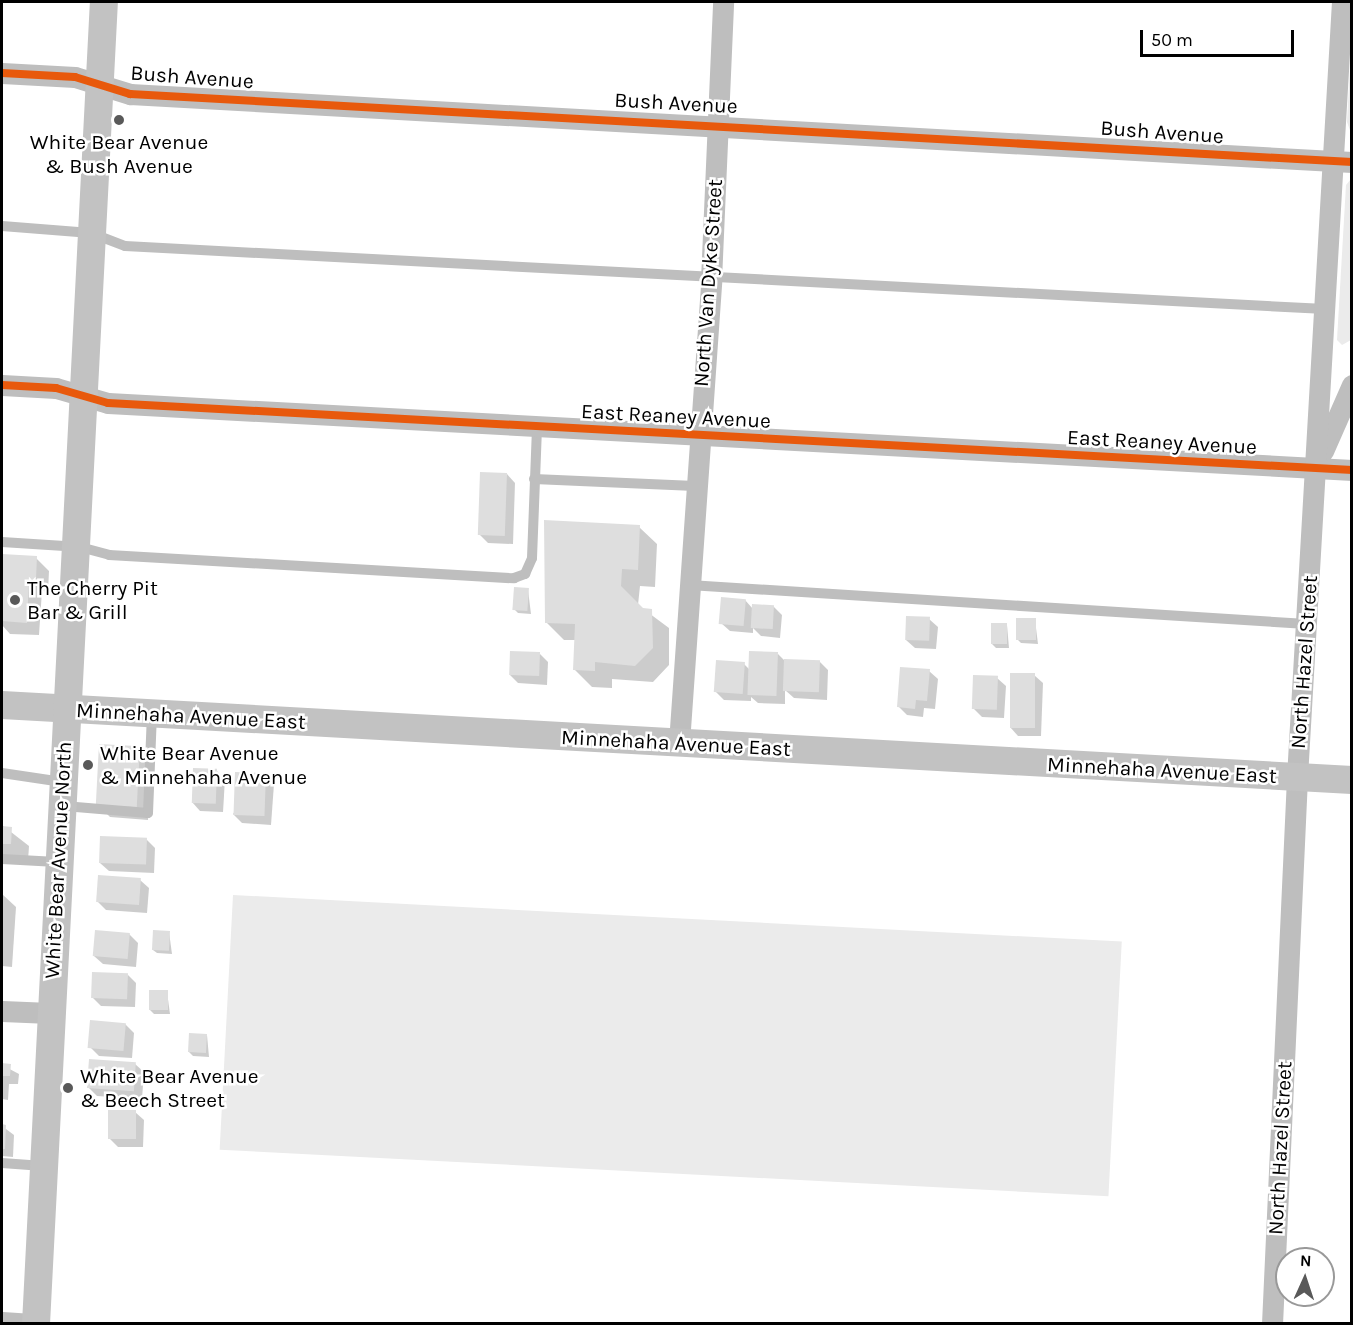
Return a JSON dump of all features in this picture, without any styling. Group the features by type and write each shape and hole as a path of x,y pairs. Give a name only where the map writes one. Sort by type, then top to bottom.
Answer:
{"main road":[{"name":"White Bear Avenue North","path":"34,1323 44,1166 66,709 80,547 83,395 104,2"},
{"name":"Minnehaha Avenue East","path":"2,705 1352,780"}],"street":[{"name":"North Van Dyke Street","path":"679,743 698,435 711,280 723,2"},
{"name":"North Hazel Street","path":"1272,1323 1296,777 1325,309 1342,162 1342,2"},
{"name":"Bush Avenue","path":"2,73 75,77 130,94 717,123 1342,162"},
{"name":"East Reaney Avenue","path":"2,385 83,395 108,403 1352,470"},
{"path":"1316,469 1352,385"},
{"path":"2,1011 50,1013"},
{"path":"2,1322 34,1323"}],"lane":[{"path":"2,226 91,233 125,246 711,280 1325,309"},
{"path":"2,542 80,547 110,555 514,578 525,574 532,558 537,427"},
{"path":"534,479 695,486"},
{"path":"689,585 1307,624"},
{"path":"2,773 62,793 148,813 152,715"},
{"path":"2,859 57,862"},
{"path":"2,1164 44,1166"}],"shaded area":[{"path":"1351,46 1352,133 1347,122"},
{"path":"1351,179 1351,340 1342,345 1337,340 1346,185"},
{"path":"233,895 1122,942 1108,1196 220,1150"}],"building":[{"path":"480,472 507,473 505,536 478,535"},
{"path":"544,520 640,525 638,570 622,569 621,586 643,608 652,609 653,648 635,666 595,662 595,671 573,670 575,624 545,623"},
{"name":"The Cherry Pit Bar & Grill","path":"2,554 37,556 36,579 29,579 27,623 2,621"},
{"path":"514,587 529,588 527,611 512,610"},
{"path":"721,597 746,599 744,626 719,624"},
{"path":"752,604 774,605 773,629 751,628"},
{"path":"906,616 930,617 929,641 905,640"},
{"path":"1016,618 1036,618 1036,640 1016,640"},
{"path":"991,623 1007,623 1007,644 991,644"},
{"path":"510,651 540,652 539,676 509,675"},
{"path":"749,651 778,652 776,696 747,695"},
{"path":"784,659 820,660 819,692 783,691"},
{"path":"716,660 745,662 743,694 714,692"},
{"path":"900,667 930,669 927,701 916,700 915,709 897,707"},
{"path":"1010,673 1035,673 1035,728 1010,728"},
{"path":"973,675 998,676 997,710 972,709"},
{"path":"99,744 140,746 137,807 96,805"},
{"path":"193,768 217,769 216,804 192,803"},
{"path":"235,772 266,773 264,816 233,815"},
{"path":"2,826 12,827 11,844 2,844"},
{"path":"100,836 147,838 146,865 99,863"},
{"path":"98,875 141,878 139,905 96,902"},
{"path":"95,930 130,933 128,959 93,956"},
{"path":"153,930 170,931 169,951 152,950"},
{"path":"92,972 128,973 127,999 91,998"},
{"path":"149,990 168,990 168,1010 149,1010"},
{"path":"90,1020 126,1023 123,1051 88,1048"},
{"path":"189,1033 207,1034 206,1053 188,1052"},
{"path":"89,1059 136,1062 134,1091 87,1088"},
{"path":"2,1063 11,1064 10,1076 2,1076"},
{"path":"108,1110 136,1110 136,1139 108,1139"},
{"path":"2,1124 6,1125 5,1149 2,1149"}],"cycle path":[{"path":"2,73 75,77 130,94 1352,162"},
{"path":"2,385 56,388 108,403 1352,470"}],"place":[{"name":"White Bear Avenue & Bush Avenue","path":"119,120"},
{"name":"The Cherry Pit Bar & Grill","path":"15,600"},
{"name":"White Bear Avenue & Minnehaha Avenue","path":"88,765"},
{"name":"White Bear Avenue & Beech Street","path":"68,1088"}]}
